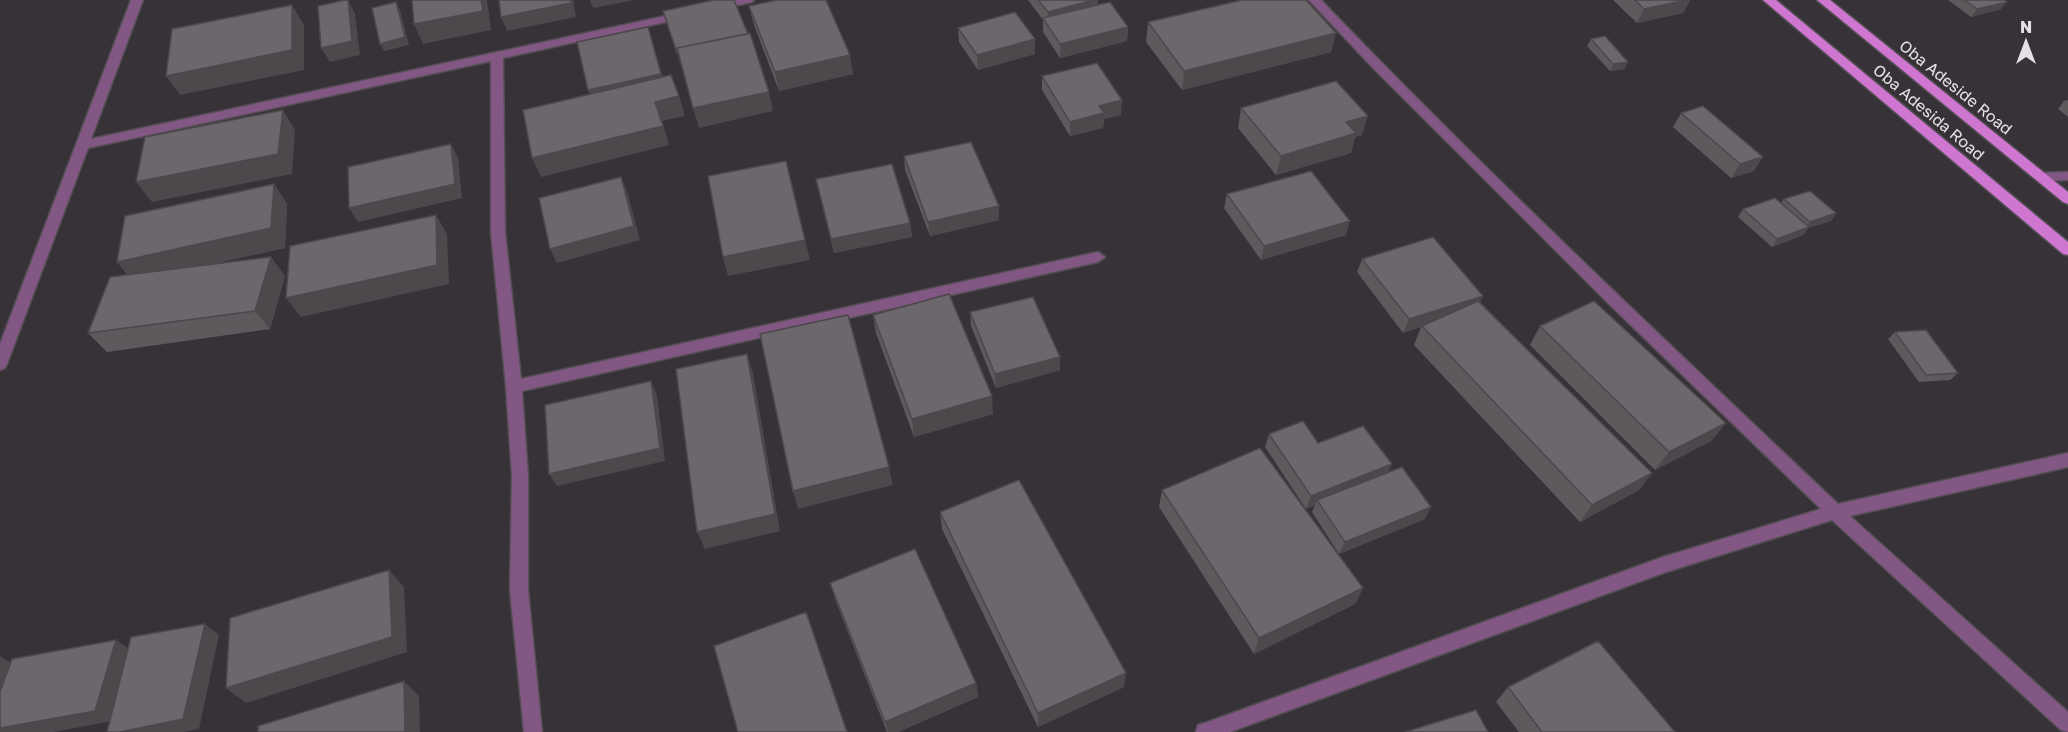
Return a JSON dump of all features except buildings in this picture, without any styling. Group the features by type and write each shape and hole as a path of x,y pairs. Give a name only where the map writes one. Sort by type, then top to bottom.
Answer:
{"main road":[{"name":"Oba Adesida Road","path":"1769,0 2068,250"},
{"name":"Oba Adeside Road","path":"1823,0 2068,199"}],"street":[{"path":"0,364 137,0"},
{"path":"83,145 497,57 748,0"},
{"path":"1315,0 1376,64 1616,302 1835,512 2068,724"},
{"path":"497,57 498,232 514,387 520,476 519,590 532,732"},
{"path":"2041,177 2068,176"},
{"path":"514,387 1098,256"},
{"path":"1205,732 1664,566 1835,512 2068,460"}]}
